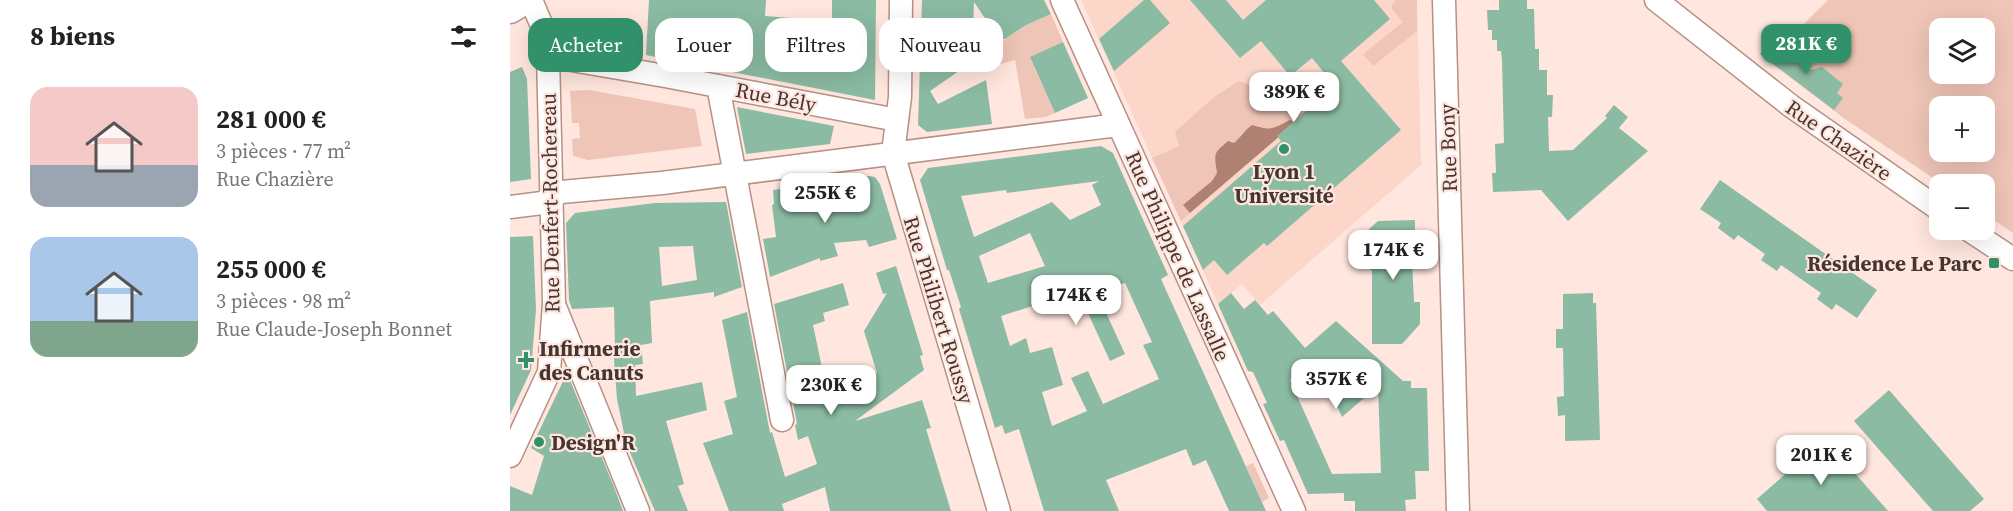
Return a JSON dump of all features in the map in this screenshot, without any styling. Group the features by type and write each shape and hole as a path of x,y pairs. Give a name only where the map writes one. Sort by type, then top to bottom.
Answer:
{"main road":[{"path":"510,9 525,0"}],"street":[{"name":"Rue Denfert-Rochereau","path":"531,0 539,18"},
{"name":"Rue Philibert Roussy","path":"901,0 900,97 892,153 999,511"},
{"name":"Rue Philippe de Lassalle","path":"1062,0 1294,511"},
{"name":"Rue Bony","path":"1444,0 1458,511"},
{"name":"Rue Chazière","path":"1656,0 1791,106 1929,202"},
{"name":"Rue Denfert-Rochereau","path":"510,456 549,372 554,303 548,72"},
{"name":"Rue Bély","path":"639,72 897,120"},
{"path":"718,86 782,420"},
{"path":"510,207 542,203 561,192 735,174 1118,124"},
{"path":"1984,240 2013,259"},
{"path":"554,303 638,511"},
{"path":"549,372 559,367 578,366"}],"shaded area":[{"name":"Lyon 1 Université","path":"1081,0 1417,0 1421,165 1260,305 1242,284 1218,304"},
{"path":"1396,0 1417,0 1417,31 1373,66 1363,54 1403,22 1392,9"},
{"path":"1828,0 2013,0 2013,233 1995,221 1995,174 1929,175 1845,119 1767,60"},
{"path":"1051,14 1063,42 1030,58 1055,113 1046,117 1025,119 1015,60 1003,63 1003,41 1026,25"},
{"path":"1349,73 1309,112 1296,95 1305,90 1321,89"},
{"path":"1239,81 1281,97 1286,96 1304,116 1295,123 1285,122 1273,128 1252,125 1234,143 1228,141 1216,155 1217,173 1212,181 1184,205 1190,213 1181,221 1152,158 1179,146 1175,132 1213,98"},
{"path":"589,90 695,109 702,146 588,160 573,156 572,139 580,138 579,123 572,123 570,91"},
{"path":"1290,120 1295,123 1190,213 1183,205 1212,181 1217,173 1216,154 1228,141 1234,143 1252,125 1272,128"},
{"path":"1253,463 1269,498 1262,502 1246,466"}],"building":[{"path":"649,0 766,0 765,16 792,18 765,18 765,72 867,72 867,18 832,18 832,0 876,0 875,100 733,72 753,72 753,18 655,18 655,57 646,55"},
{"path":"922,0 1044,0 1051,14 1026,25 1005,39 1003,39 1003,18 985,18 974,2 973,18 921,18"},
{"path":"1144,0 1150,0 1170,23 1114,71 1099,39"},
{"path":"1190,0 1226,0 1243,20 1266,0 1374,0 1390,19 1341,61 1401,130 1267,246 1264,243 1227,275 1214,260 1203,270 1183,226 1281,141 1277,136 1335,86 1312,58 1290,76 1261,41 1240,58"},
{"path":"1499,0 1527,0 1527,9 1534,9 1535,49 1539,49 1539,70 1547,70 1547,95 1553,95 1552,117 1548,117 1549,151 1573,150 1607,118 1605,116 1614,105 1628,117 1619,128 1648,151 1568,221 1541,190 1493,192 1492,173 1496,173 1495,144 1504,143 1502,61 1501,51 1497,51 1497,40 1492,40 1492,30 1488,30 1487,10 1499,10"},
{"path":"1774,40 1811,70 1822,67 1843,84 1837,93 1843,98 1834,110 1760,54"},
{"path":"1063,42 1088,98 1055,113 1030,57"},
{"path":"522,67 527,79 531,179 510,182 510,72"},
{"path":"920,72 958,72 930,91 938,104 986,80 992,124 927,132 918,125"},
{"path":"737,107 834,126 830,144 746,154"},
{"path":"1101,146 1113,153 1168,275 1161,279 1266,511 1229,511 1206,460 1193,466 1186,449 1106,480 1119,511 1044,511 1019,429 1005,434 1002,425 995,428 959,309 961,307 949,270 947,270 920,180 928,168","holes":["1099,181 1092,185 1101,205 1070,220 1052,202 974,237 961,196 1006,190 1007,193","1030,233 1045,266 988,283 979,256","1114,280 1116,286 1125,283 1152,342 1143,345 1159,379 1103,404 1088,371 1071,378 1087,411 1052,426 1042,392 1063,385 1052,347 1030,353 1026,338 1010,346 1001,316"]},
{"path":"875,177 880,184 897,239 869,247 866,240 834,243 838,256 820,261 820,258 770,277 763,239 776,237 772,205 774,204 773,190 796,187 796,190 818,188 819,202 849,201 846,179"},
{"path":"1720,180 1877,290 1857,318 1836,304 1832,310 1817,299 1821,293 1781,265 1777,271 1761,260 1765,254 1738,235 1734,240 1718,228 1721,223 1700,209"},
{"path":"726,202 742,287 714,297 714,292 650,301 652,343 641,345 643,364 635,365 636,396 702,382 707,410 666,421 684,484 678,486 688,511 655,511 622,434 624,433 617,399 613,347 615,347 614,307 572,309 569,300 566,223 575,213 655,203","holes":["693,246 697,280 662,286 659,247"]},
{"path":"1415,220 1415,243 1423,251 1412,261 1414,302 1420,302 1420,324 1402,344 1372,344 1372,270 1370,270 1369,229 1378,221"},
{"path":"533,236 536,310 531,370 510,415 510,237"},
{"path":"896,266 923,355 920,356 924,370 855,421 922,400 931,428 926,429 951,511 830,511 825,487 782,504 784,511 729,511 703,443 733,434 724,401 737,397 722,320 747,312 770,433 772,432 785,477 817,464 808,436 798,440 774,304 843,283 849,305 823,313 825,321 813,325 826,387 877,373 864,331 887,293 883,294 876,273"},
{"path":"1231,293 1244,309 1255,300 1268,315 1273,311 1305,348 1336,321 1403,381 1411,381 1411,388 1427,388 1429,471 1415,471 1416,499 1405,500 1406,511 1355,511 1355,501 1344,501 1344,493 1308,494 1284,440 1280,441 1263,404 1267,403 1253,372 1248,371 1218,304","holes":["1317,361 1342,417 1378,386 1381,473 1332,474 1290,380"]},
{"path":"1593,293 1593,303 1596,303 1600,440 1565,441 1565,415 1558,416 1557,397 1564,396 1563,348 1556,348 1556,329 1563,329 1563,294"},
{"path":"1102,304 1125,354 1110,361 1087,311"},
{"path":"567,373 623,511 510,511 510,486 532,495 544,456 531,448"},
{"path":"1889,390 1984,499 1970,511 1933,511 1854,421"},
{"path":"1825,439 1888,511 1767,511 1757,499"}],"place":[{"name":"Lyon 1 Université","path":"1284,149"},
{"name":"Résidence Le Parc","path":"1994,263"},
{"name":"Infirmerie des Canuts","path":"526,360"},
{"name":"Design'R","path":"539,442"}]}
